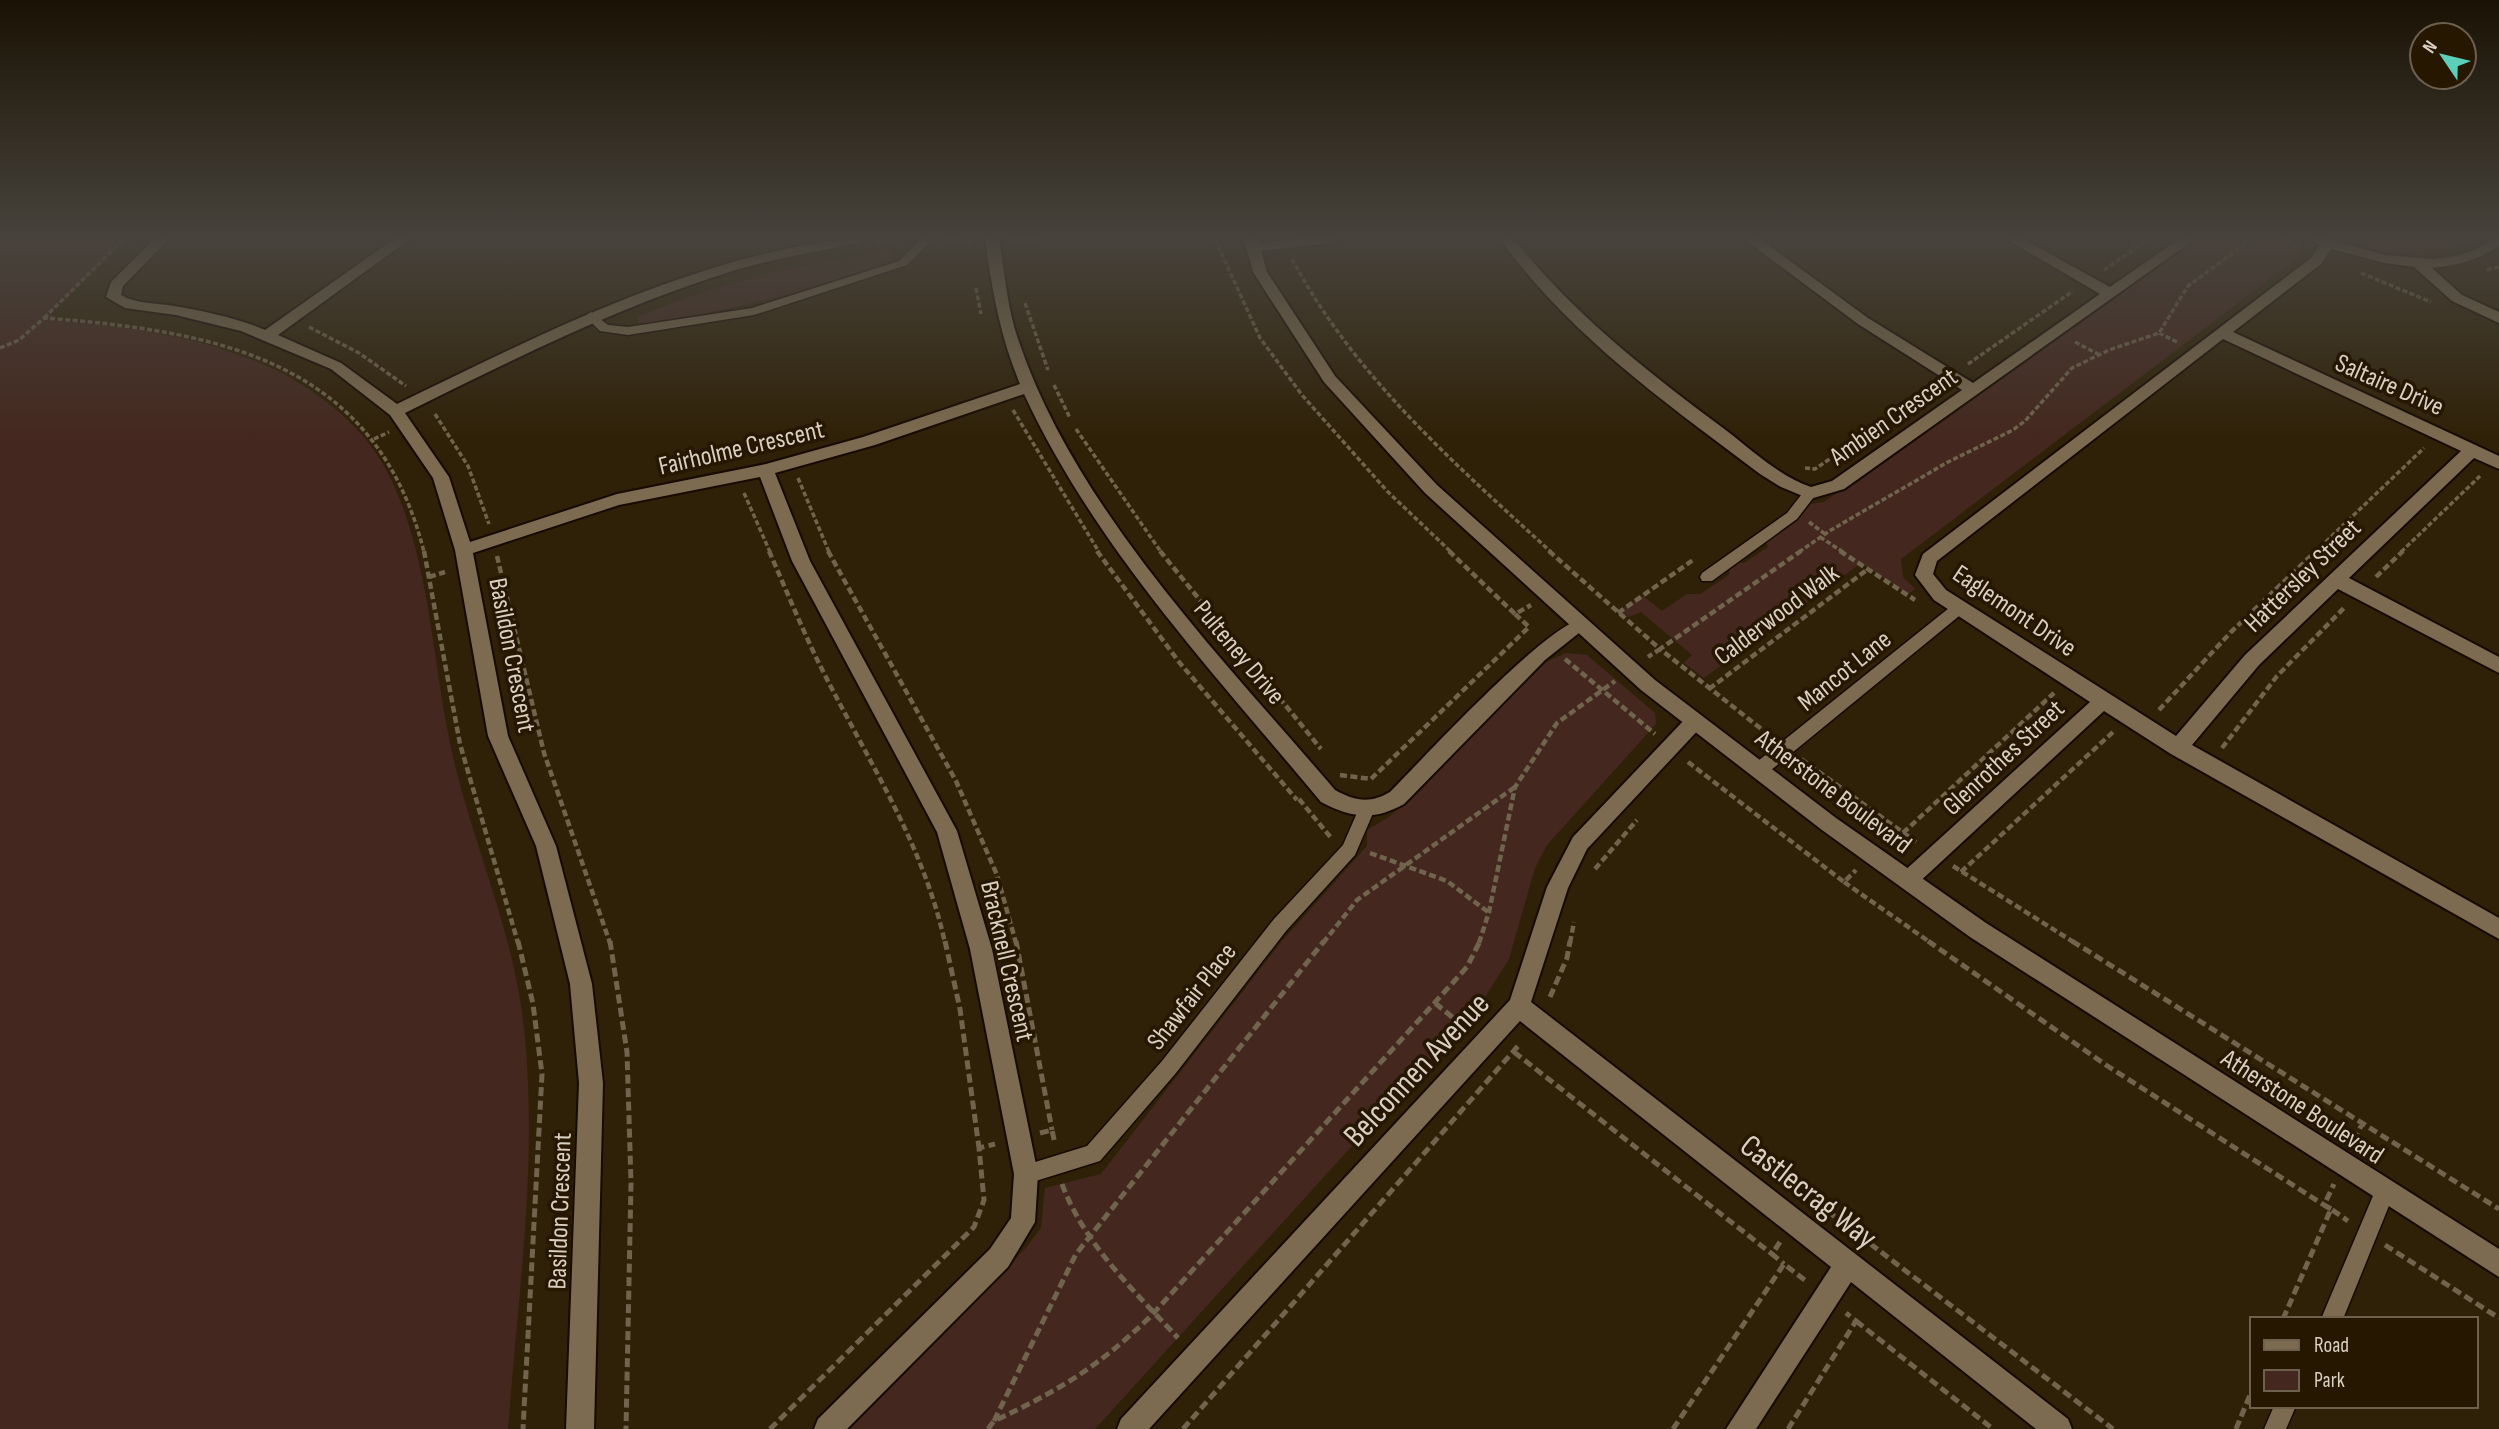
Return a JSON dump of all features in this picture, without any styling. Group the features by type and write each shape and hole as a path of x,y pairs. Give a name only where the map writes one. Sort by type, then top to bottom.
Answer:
{"street":[{"name":"Basildon Crescent","path":"135,306 214,319 268,335 336,366 396,411 441,477 464,551 498,736 546,846 581,984 591,1083 580,1429"},
{"path":"268,335 309,306"},
{"path":"396,411 592,316 619,306"},
{"name":"Pulteney Drive","path":"1002,306 1028,387 1056,443 1119,541 1193,639 1328,796 1347,807 1366,811"},
{"name":"Atherstone Boulevard","path":"1282,306 1329,379 1432,489 1580,625 1695,721 1871,854 1989,937 2499,1264"},
{"name":"Ambien Crescent","path":"1567,306 1601,338 1735,446 1782,480 1810,493 1838,485 2092,306"},
{"path":"1842,306 1973,390"},
{"name":"Eaglemont Drive","path":"2258,306 1929,558 1924,575 1940,595 1959,608 2178,748 2499,929"},
{"path":"2473,306 2499,318"},
{"name":"Saltaire Drive","path":"2222,333 2499,463"},
{"name":"Fairholme Crescent","path":"464,551 617,500 766,470 869,441 1028,387"},
{"name":"Hattersley Street","path":"2178,748 2252,660 2473,449"},
{"name":"Bracknell Crescent","path":"766,470 801,561 947,831 981,949 1026,1174 1027,1201 1023,1222 999,1258 828,1429"},
{"path":"2335,579 2499,666"},
{"path":"1366,811 1383,807 1397,797 1538,655 1580,625"},
{"name":"Glenrothes Street","path":"1908,880 2103,701"},
{"name":"Belconnen Avenue","path":"1132,1429 1527,1013 1558,887 1580,843 1695,721"},
{"name":"Castlecrag Way","path":"1527,1013 2058,1429"},
{"path":"1741,1429 1848,1264"}],"lane":[{"path":"592,316 604,328 628,331 754,311 771,306"},
{"path":"1707,577 1793,516 1810,493"},
{"name":"Mancot Lane","path":"1759,770 1959,608"},
{"name":"Shawfair Place","path":"1026,1174 1093,1154 1169,1068 1280,925 1349,850 1366,811"},
{"path":"2333,1317 2385,1191"},
{"path":"2275,1429 2283,1408"}],"path":[{"path":"0,348 19,340 56,306"},
{"path":"1027,306 1055,387 1075,428 1112,487 1198,604 1326,755"},
{"path":"1245,306 1260,338 1302,395 1387,491 1515,614"},
{"path":"1316,306 1338,340 1397,409 1578,579 1709,689 1786,748 1961,872 2499,1209"},
{"path":"988,1429 1076,1254 1357,900 1515,787 1557,723 1631,669 1831,530 1948,462 2013,430 2073,368 2109,350 2160,333 2176,306"},
{"path":"44,318 107,322 162,330 261,358 322,393 360,424 374,439 410,499 427,559 451,703 478,808 518,938 540,1051 536,1231 523,1429"},
{"path":"999,413 1012,408 1044,470 1136,606 1180,664 1297,800"},
{"path":"797,476 809,473"},
{"name":"Calderwood Walk","path":"1709,689 1868,569"},
{"path":"2231,753 2221,747 2277,676 2347,605"},
{"path":"1903,833 2055,693"},
{"path":"1961,872 2114,732 2124,738"},
{"path":"1688,762 1844,881 2106,1065 2325,1205"},
{"path":"1334,764 1342,774"},
{"path":"994,1421 1055,1392 1109,1356 1142,1324 1467,967 1479,944 1489,912 1515,787"},
{"path":"1844,881 1896,828"},
{"path":"1184,1429 1514,1052 1527,1013 1550,997 1561,1006"},
{"path":"1514,1052 1772,1254"},
{"path":"1754,1154 2113,1429"},
{"path":"1856,1321 1993,1429"},
{"path":"2235,1429 2250,1395"}],"green space":[{"path":"0,306 58,306 49,314 55,316 50,321 92,324 178,337 259,363 297,382 332,406 363,436 383,465 412,535 422,575 454,763 506,936 521,1006 529,1110 526,1217 508,1429 0,1429"},
{"path":"666,306 741,306 639,325 637,317"},
{"path":"2102,306 2235,306 1901,559 1903,577 1915,589 1908,594 1861,563 1704,678 1684,663 1692,655 1641,612 1629,617 1620,611 1642,595 1662,611 1687,594 1700,594 1729,575 1730,568 1736,562 1744,563 1768,547 1766,541 1796,521 1810,504 1824,502"},
{"path":"1566,653 1587,655 1655,713 1656,724 1547,845 1535,868 1509,959 1480,1005 1095,1429 844,1429 1025,1249 1041,1228 1045,1188 1101,1174 1282,941 1367,846 1367,830 1389,817 1546,662"}]}
